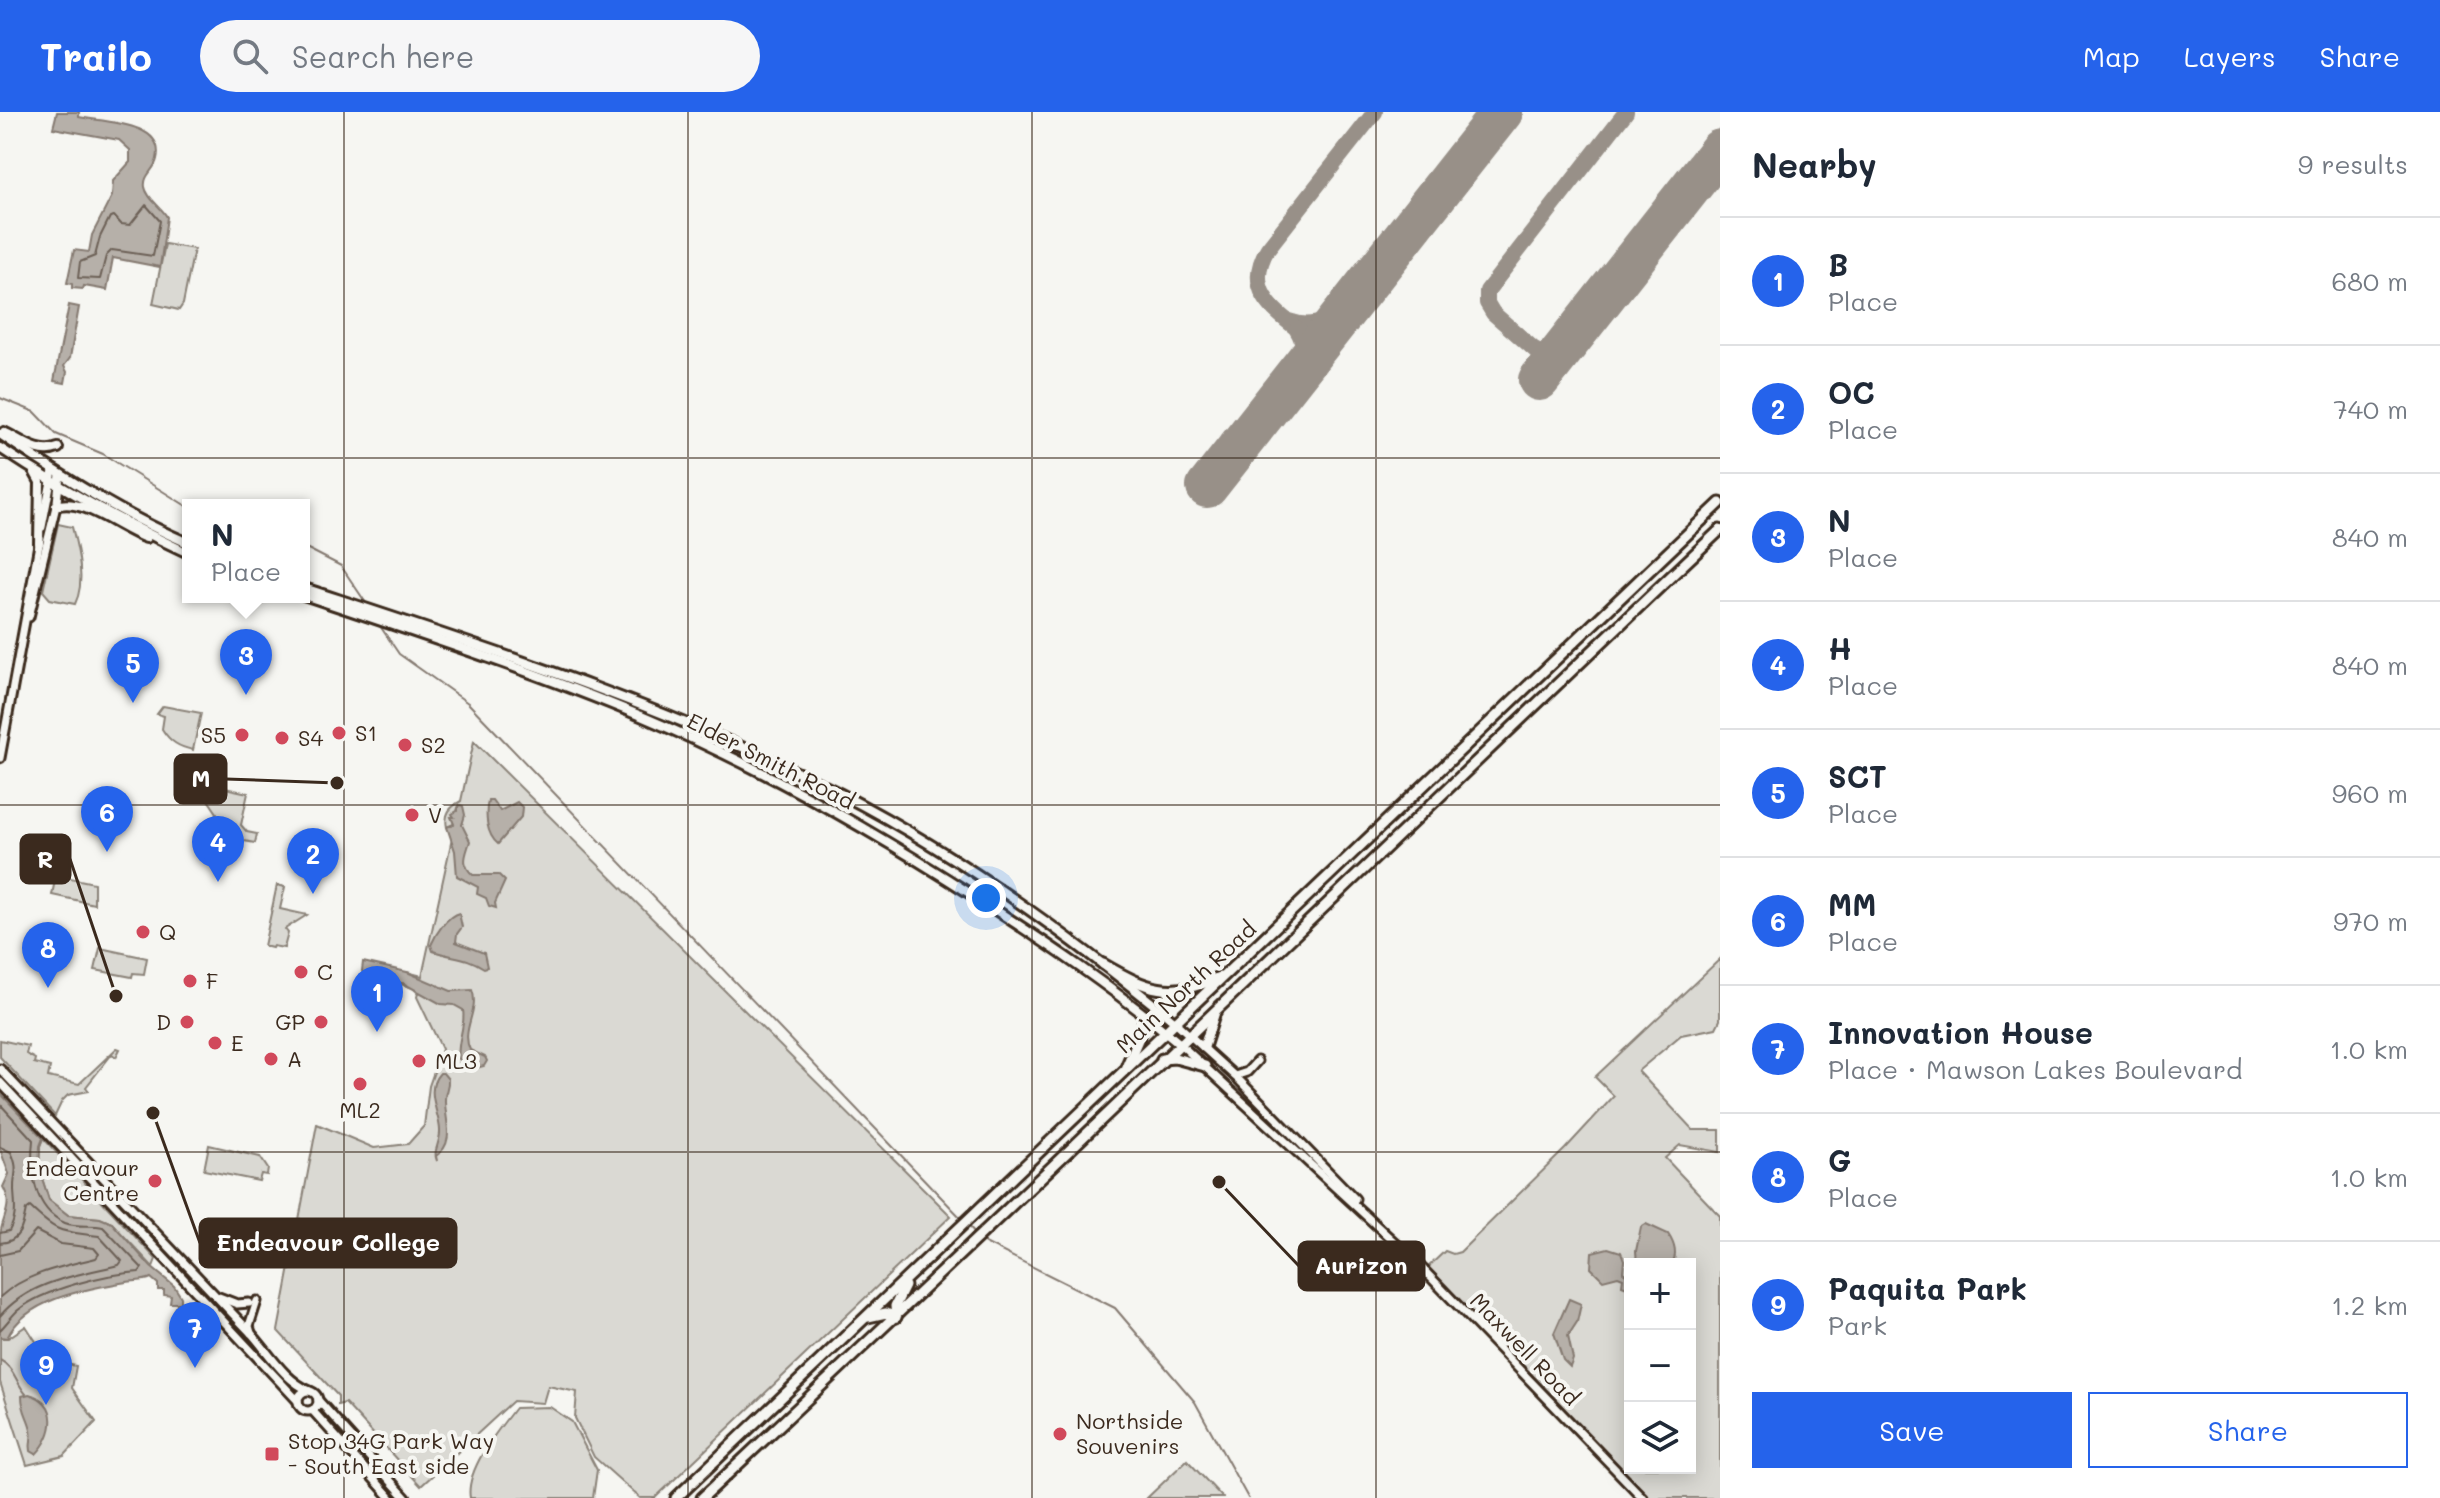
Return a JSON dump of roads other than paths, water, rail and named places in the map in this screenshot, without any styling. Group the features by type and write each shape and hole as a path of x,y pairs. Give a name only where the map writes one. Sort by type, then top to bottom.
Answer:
{"highway":[{"name":"Main North Road","path":"676,1498 1720,503"},
{"name":"Main North Road","path":"702,1498 896,1317 1162,1059 1720,530"},
{"path":"1103,964 1147,987 1170,991 1201,986 1229,972"},
{"path":"1204,1047 1216,1008"},
{"path":"1125,1068 1145,1016"},
{"path":"1162,1059 1175,1058 1205,1066"},
{"path":"867,1318 886,1313 896,1317 895,1306 908,1279"}],"main road":[{"path":"0,432 42,450 58,448"},
{"path":"0,432 56,473 120,510 182,540"},
{"path":"0,448 54,484 182,550"},
{"path":"32,469 40,482 39,543"},
{"path":"56,506 66,503 80,505 136,535 182,551"},
{"name":"Elder Smith Road","path":"310,590 390,624 614,705 756,771 907,853 1048,944 1179,1043"},
{"name":"Elder Smith Road","path":"310,597 362,611 386,614 630,699 842,795 920,838 1034,911 1175,1022"},
{"path":"723,754 746,749 756,771"}],"street":[{"path":"0,758 39,543 56,473"},
{"path":"25,628 56,506 54,484"},
{"name":"Maxwell Road","path":"1175,1022 1235,1076 1380,1227"},
{"name":"Maxwell Road","path":"1179,1043 1431,1276 1643,1498"},
{"path":"1235,1076 1247,1072 1257,1061"},
{"path":"0,1069 251,1333 293,1383 310,1391 406,1498"},
{"path":"0,1082 230,1325 303,1409 312,1410 391,1498"},
{"path":"1250,1108 1259,1100"},
{"path":"1294,1149 1302,1143"},
{"path":"210,1292 229,1302 253,1302 249,1326 251,1333"},
{"path":"230,1325 237,1319"},
{"path":"298,1401 301,1395 310,1391"},
{"path":"312,1410 318,1400"}],"water":[{"path":"57,112 79,112 79,117 130,126 152,138 157,147 157,159 145,187 167,217 160,267 113,258 107,290 84,286 83,289 72,288 72,284 67,283 74,250 89,252 92,235 112,196 113,181 130,162 130,150 119,140 53,128"},
{"path":"69,305 79,307 70,358 64,366 67,372 65,383 54,381"},
{"path":"488,800 492,800 500,811 517,802 522,807 521,817 498,844 487,824"},
{"path":"459,805 463,806 465,815 462,825 470,841 466,867 473,875 499,875 505,881 495,903 496,908 489,906 486,898 477,894 478,887 457,876 455,851 447,827 454,824 451,817 454,817 452,814"},
{"path":"459,913 462,927 456,942 484,953 487,967 433,951 431,945 439,930"},
{"path":"363,962 407,972 451,991 472,990 474,1005 468,1042 470,1050 485,1057 487,1061 484,1066 472,1069 459,1059 463,1010 454,1005 441,1004 403,983 368,982 362,971"},
{"path":"440,1073 448,1079 445,1099 448,1137 436,1156 440,1130 433,1086"},
{"path":"0,1093 43,1138 39,1169 49,1200 68,1215 100,1218 112,1223 151,1267 174,1286 181,1303 170,1303 171,1296 164,1295 164,1290 158,1290 158,1284 151,1278 129,1281 59,1298 28,1313 7,1338 0,1337 0,1235 7,1206 3,1187 9,1174 0,1149"},
{"path":"1646,1224 1668,1234 1674,1258 1637,1258 1641,1227"},
{"path":"1608,1248 1621,1252 1624,1286 1623,1278 1618,1276 1603,1280 1591,1268 1592,1252"},
{"path":"1569,1299 1581,1304 1577,1322 1568,1336 1573,1359 1570,1367 1563,1360 1554,1333"},
{"path":"29,1394 46,1404 51,1420 47,1438 36,1454 31,1451 31,1430 22,1402 22,1396"}],"waterway":[{"path":"0,398 35,412 56,434 103,454 182,503"},
{"path":"310,550 341,566 366,603"},
{"path":"380,626 399,654 468,703 962,1219"},
{"path":"967,1224 976,1234"},
{"path":"980,1239 1115,1308 1195,1402 1248,1498"},
{"path":"178,1303 174,1309 177,1312 174,1313 181,1318 175,1324 180,1328"},
{"path":"0,1360 9,1367 26,1394"}],"place":[{"name":"N","path":"246,695"},
{"name":"SCT","path":"133,703"},
{"name":"S1","path":"339,733"},
{"name":"S5","path":"242,735"},
{"name":"S4","path":"282,738"},
{"name":"S2","path":"405,745"},
{"name":"M","path":"337,783"},
{"name":"V","path":"412,815"},
{"name":"MM","path":"107,852"},
{"name":"H","path":"218,882"},
{"name":"OC","path":"313,894"},
{"name":"Q","path":"143,932"},
{"name":"C","path":"301,972"},
{"name":"F","path":"190,981"},
{"name":"G","path":"48,988"},
{"name":"R","path":"116,996"},
{"name":"D","path":"187,1022"},
{"name":"GP","path":"321,1022"},
{"name":"B","path":"377,1032"},
{"name":"E","path":"215,1043"},
{"name":"A","path":"271,1059"},
{"name":"ML3","path":"419,1061"},
{"name":"ML2","path":"360,1084"},
{"name":"Endeavour College","path":"153,1113"},
{"name":"Endeavour Centre","path":"155,1181"},
{"name":"Aurizon","path":"1219,1182"},
{"name":"Innovation House","path":"195,1368"},
{"name":"Paquita Park","path":"46,1405"},
{"name":"Northside Souvenirs","path":"1060,1434"},
{"name":"Stop 34G Park Way - South East side","path":"272,1454"}]}
